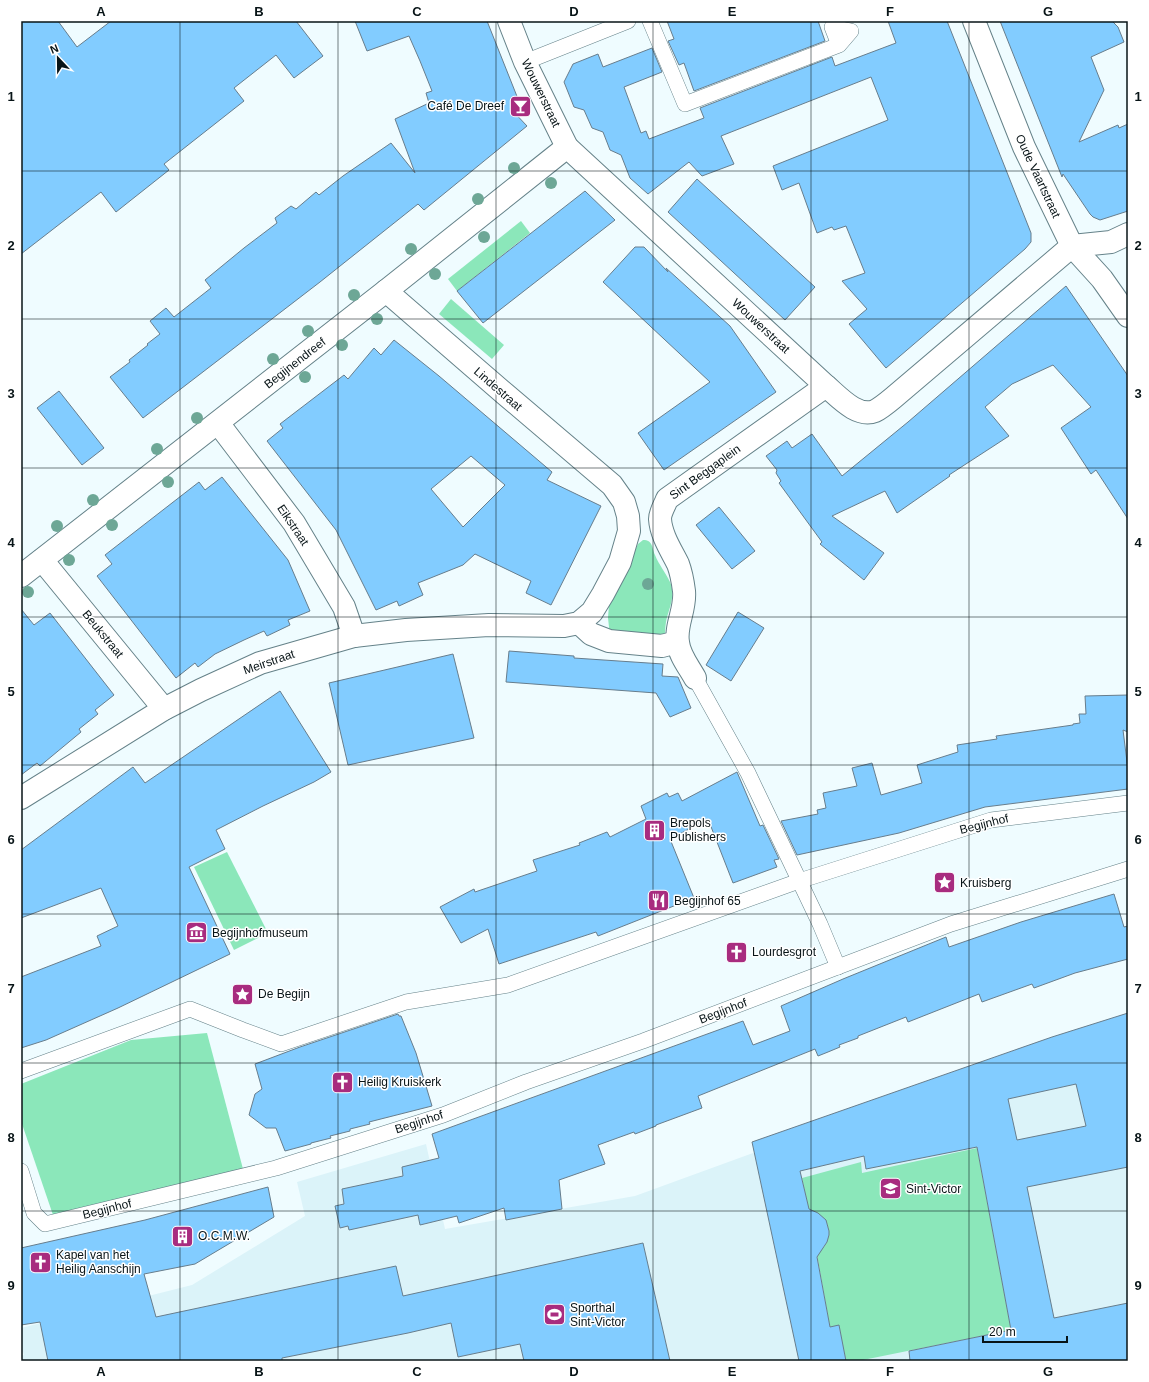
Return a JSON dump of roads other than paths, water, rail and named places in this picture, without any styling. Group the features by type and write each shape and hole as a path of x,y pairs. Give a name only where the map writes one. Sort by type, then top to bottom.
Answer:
{"street":[{"name":"Wouwerstraat","path":"509,21 525,62 567,147 826,386 851,407 864,413 874,411 893,398 1072,246"},
{"name":"Oude Vaartstraat","path":"974,21 1024,147 1072,246 1102,279 1128,316"},
{"name":"Begijnendreef","path":"21,576 386,291 567,147"},
{"path":"1072,246 1111,242 1128,234"},
{"name":"Lindestraat","path":"386,291 612,485 624,502 628,516 629,531 620,562 592,612 579,623"},
{"name":"Sint Beggaplein","path":"695,678 682,656 678,642 678,626 683,609 684,592 678,566 663,531 660,518 667,499 826,386"},
{"name":"Eikstraat","path":"218,423 294,523 344,607 354,636"},
{"name":"Beukstraat","path":"42,560 164,709"},
{"path":"579,623 591,634 608,641 662,646 678,642"},
{"name":"Meirstraat","path":"21,798 164,709 260,663 354,636 406,630 482,626 564,626 579,623"}],"lane":[{"path":"525,62 628,21"},
{"path":"650,21 685,104 839,45"},
{"path":"695,678 748,773 820,924 838,967"},
{"name":"Begijnhof","path":"21,1072 190,1009 281,1044 406,1002 508,985 799,881 991,820 1128,803"},
{"name":"Begijnhof","path":"21,1171 34,1213 45,1224 276,1168 443,1115 526,1082 643,1041 951,924 1128,869"}],"place":[{"name":"Café De Dreef","path":"520,106"},
{"name":"Brepols Publishers","path":"655,830"},
{"name":"Kruisberg","path":"944,883"},
{"name":"Begijnhof 65","path":"659,901"},
{"name":"Begijnhofmuseum","path":"197,933"},
{"name":"Lourdesgrot","path":"737,952"},
{"name":"De Begijn","path":"243,994"},
{"name":"Heilig Kruiskerk","path":"343,1082"},
{"name":"Sint-Victor","path":"891,1189"},
{"name":"O.C.M.W.","path":"182,1236"},
{"name":"Kapel van het Heilig Aanschijn","path":"40,1262"},
{"name":"Sporthal Sint-Victor","path":"554,1315"}]}
